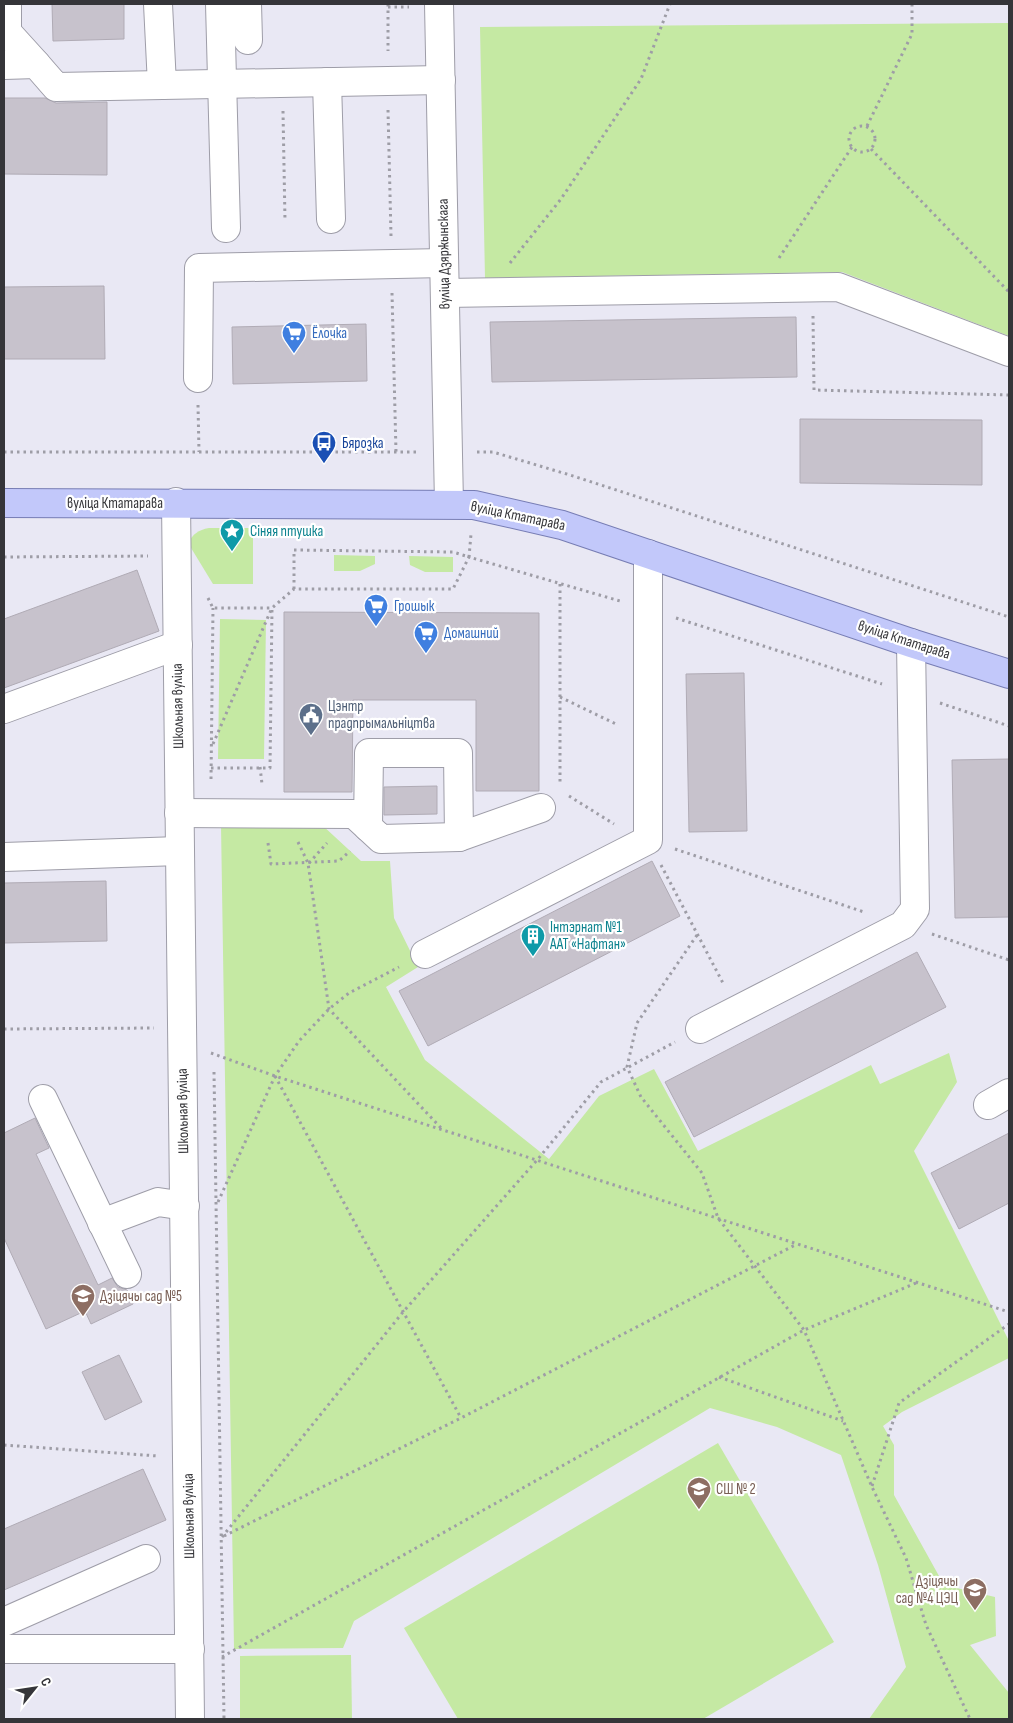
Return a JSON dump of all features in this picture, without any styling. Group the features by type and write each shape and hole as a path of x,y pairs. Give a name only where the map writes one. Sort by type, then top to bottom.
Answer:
{"main road":[{"name":"вуліца Ктатарава","path":"4,503 176,502 474,505 562,525 1009,674"}],"street":[{"path":"7,4 7,32 56,86 441,80"},
{"path":"158,4 162,85"},
{"path":"220,4 226,228"},
{"path":"247,4 248,40"},
{"name":"вуліца Дзяржынскага","path":"439,4 449,504"},
{"path":"4,65 36,64"},
{"path":"327,82 331,219"},
{"path":"198,378 199,268 444,263"},
{"path":"445,293 838,287 1009,352"},
{"name":"Школьная вуліца","path":"176,502 190,1719"},
{"path":"425,954 648,840 648,554"},
{"path":"700,1029 903,925 915,909 912,643"},
{"path":"4,709 178,645"},
{"path":"368,827 369,753 458,753 459,837"},
{"path":"180,813 354,814 380,839 459,837 550,799"},
{"path":"4,857 179,851"},
{"path":"43,1099 127,1274"},
{"path":"102,1223 158,1202 185,1206"},
{"path":"4,1622 146,1558"},
{"path":"4,1649 190,1649"}],"path":[{"path":"388,4 396,452"},
{"path":"487,292 560,199 641,79 670,4"},
{"path":"866,126 912,34 912,4"},
{"path":"282,83 285,221"},
{"path":"860,125 866,126 876,136 875,143 871,149 858,152 849,141 849,134 860,125"},
{"path":"759,288 852,147"},
{"path":"871,149 1009,292"},
{"path":"812,286 814,390 1009,395"},
{"path":"198,378 199,452"},
{"path":"294,589 294,550 453,552 649,610 1009,726"},
{"path":"4,556 176,556"},
{"path":"212,747 272,608 294,589 453,589 469,557"},
{"path":"560,584 560,698 550,799 648,840 1009,960"},
{"path":"204,590 213,608 210,814"},
{"path":"213,608 272,608"},
{"path":"211,768 270,768 272,608"},
{"path":"560,698 648,739"},
{"path":"648,840 737,1010"},
{"path":"308,863 329,1009 441,1128"},
{"path":"697,935 638,1023 627,1067 641,1097 702,1173 718,1218 804,1330 872,1487 906,1558 926,1625 970,1719"},
{"path":"217,1204 274,1076 299,1041 329,1009 349,993 425,954"},
{"path":"4,1028 155,1028"},
{"path":"221,1537 404,1312 538,1159 601,1082 700,1029"},
{"path":"214,1045 224,1719"},
{"path":"214,1055 274,1076 538,1159 1009,1312"},
{"path":"274,1076 461,1418"},
{"path":"221,1537 461,1418 797,1244"},
{"path":"190,1649 223,1657 804,1330 917,1282"},
{"path":"872,1487 899,1404 1009,1324"},
{"path":"718,1377 843,1421"},
{"path":"4,1445 162,1456"},
{"path":"963,1719 967,1713"}],"green space":[{"path":"1009,23 1009,336 842,272 485,278 480,27"},
{"path":"209,528 253,528 253,584 213,584 188,543 196,533"},
{"path":"334,555 375,556 375,564 360,571 334,571"},
{"path":"409,556 453,557 453,572 425,572 410,565"},
{"path":"220,619 266,620 264,759 218,759"},
{"path":"321,824 361,861 390,861 394,918 418,967 386,987 425,1060 549,1159 599,1096 654,1069 698,1151 871,1065 880,1084 949,1053 957,1082 914,1151 1009,1341 1009,1358 902,1412 883,1426 894,1445 894,1495 944,1585 995,1597 996,1636 970,1645 1009,1693 1009,1719 869,1719 906,1667 878,1565 841,1455 777,1427 710,1408 354,1621 343,1648 234,1649 221,825"},
{"path":"718,1443 834,1642 703,1719 458,1719 404,1628"},
{"path":"351,1655 352,1719 240,1719 240,1656"}],"building":[{"path":"52,4 124,4 124,39 53,41"},
{"path":"4,98 45,98 56,103 107,102 107,175 4,174"},
{"path":"104,286 105,359 4,359 4,287"},
{"path":"796,317 797,377 492,382 490,322"},
{"path":"366,324 367,381 233,384 232,327"},
{"path":"800,419 982,420 982,485 800,483"},
{"path":"137,570 159,631 4,688 4,619"},
{"path":"284,612 539,613 539,791 476,791 476,700 353,700 352,792 284,792"},
{"path":"744,673 747,831 689,832 686,674"},
{"path":"1009,759 1009,917 955,918 952,760"},
{"path":"437,786 437,814 384,815 384,787"},
{"name":"Інтэрнат №1 ААТ «Нафтан»","path":"652,861 680,916 428,1046 399,991"},
{"path":"106,881 107,941 4,943 4,883"},
{"path":"917,952 946,1007 694,1137 665,1082"},
{"path":"35,1118 49,1148 36,1154 98,1285 112,1278 118,1287 127,1290 133,1304 91,1324 85,1311 46,1329 4,1238 4,1133"},
{"path":"1009,1133 1009,1203 959,1229 931,1173"},
{"path":"119,1355 142,1402 105,1420 82,1372"},
{"path":"143,1469 166,1520 4,1590 4,1529"}],"place":[{"name":"Ёлочка","path":"294,354"},
{"name":"Бярозка","path":"324,464"},
{"name":"Сіняя птушка","path":"232,552"},
{"name":"Грошык","path":"376,627"},
{"name":"Домашний","path":"426,654"},
{"name":"Цэнтр прадпрымальніцтва","path":"311,736"},
{"name":"Інтэрнат №1 ААТ «Нафтан»","path":"533,957"},
{"name":"Дзіцячы сад №5","path":"83,1317"},
{"name":"СШ № 2","path":"699,1510"},
{"name":"Дзіцячы сад №4 ЦЭЦ","path":"975,1611"}]}
